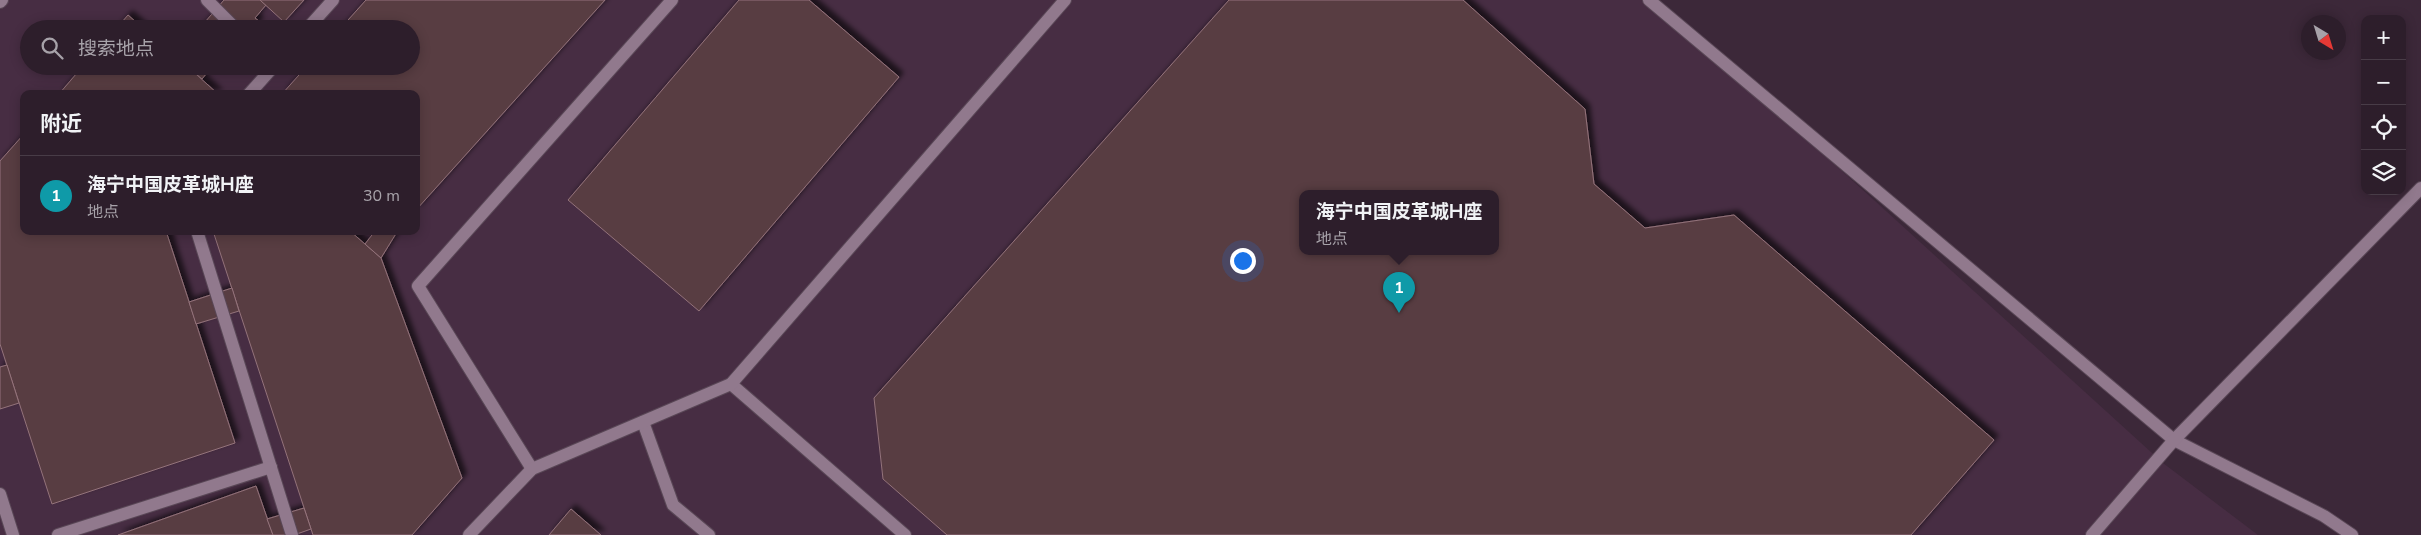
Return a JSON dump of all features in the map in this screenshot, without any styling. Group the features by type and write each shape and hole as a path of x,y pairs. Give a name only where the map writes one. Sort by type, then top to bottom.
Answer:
{"street":[{"path":"207,0 227,20"},
{"path":"315,20 333,0"},
{"path":"532,469 418,286 672,0"},
{"path":"469,535 532,469 731,384 1065,0"},
{"path":"1649,0 2174,440 2324,516 2352,535"},
{"path":"253,90 266,75"},
{"path":"2092,535 2174,440 2421,188"},
{"path":"198,235 292,535"},
{"path":"731,384 905,535"},
{"path":"643,422 673,505 709,535"},
{"path":"58,535 271,467"},
{"path":"0,494 13,535"}],"shaded area":[{"path":"0,0 1654,0 2163,463 2258,535 0,535"}],"building":[{"path":"224,0 260,0 266,5 255,18 258,20 207,20"},
{"path":"260,0 304,0 286,20 282,20"},
{"path":"366,0 605,0 420,206 420,90 286,90 299,75 420,75 420,20 348,20"},
{"path":"739,0 809,0 899,77 699,311 568,200"},
{"path":"1229,0 1463,0 1585,109 1594,184 1645,228 1734,215 1994,440 1911,535 947,535 883,479 874,398"},
{"path":"128,15 134,20 124,20"},
{"path":"75,75 197,75 214,90 62,90"},
{"path":"197,75 205,75 202,79"},
{"path":"20,138 20,235 167,235 235,443 52,504 0,344 0,161"},
{"path":"214,235 355,235 381,258 462,478 412,535 313,535"},
{"path":"372,235 395,235 381,258 365,244"},
{"path":"232,288 239,311 196,324 189,302"},
{"path":"7,365 19,403 0,409 0,367"},
{"path":"256,486 273,535 118,535"},
{"path":"304,508 311,529 294,535 273,535 267,519"},
{"path":"571,509 601,535 549,535"}],"place":[{"name":"海宁中国皮革城H座","path":"1399,313"}]}
